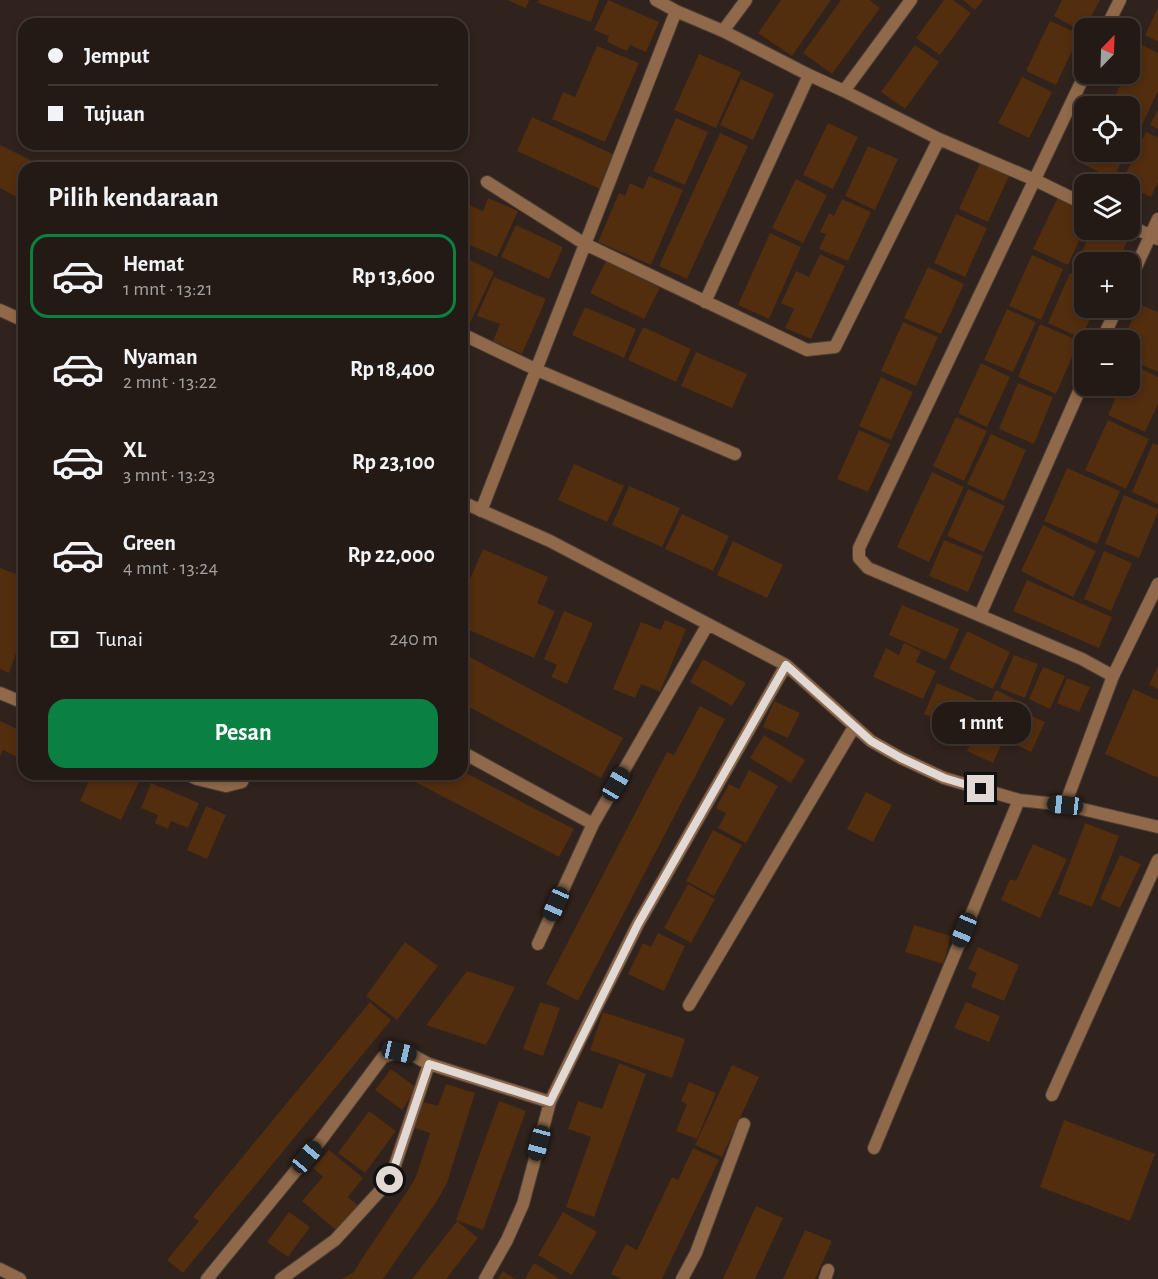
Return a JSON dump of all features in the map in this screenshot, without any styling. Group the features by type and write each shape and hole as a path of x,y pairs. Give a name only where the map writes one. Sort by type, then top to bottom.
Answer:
{"street":[{"path":"656,0 939,139 1074,199"},
{"path":"723,31 746,0"},
{"path":"844,91 911,0"},
{"path":"1111,18 1120,0"},
{"path":"481,511 676,11"},
{"path":"705,302 809,75"},
{"path":"1080,84 859,548 859,558 868,568 1082,659 1113,676"},
{"path":"487,182 585,244 807,350 835,347 939,139"},
{"path":"1140,262 1154,237 1158,219"},
{"path":"1140,231 1154,237"},
{"path":"0,310 18,318"},
{"path":"468,337 537,370 735,454"},
{"path":"980,615 1077,396"},
{"path":"468,505 550,541 786,665 871,741 901,758 944,778 1019,800 1065,805 1158,827"},
{"path":"1065,805 1113,676 1158,584"},
{"path":"538,944 594,824 708,624"},
{"path":"485,1279 507,1240 523,1204 550,1102 638,924 786,665"},
{"path":"0,693 18,700"},
{"path":"689,1005 854,727"},
{"path":"468,755 594,824"},
{"path":"201,780 226,786 243,780"},
{"path":"874,1148 1019,800"},
{"path":"1052,1095 1158,860"},
{"path":"207,1279 321,1140 383,1057 399,1052 412,1055 429,1064 550,1102"},
{"path":"281,1279 335,1240 390,1180 429,1064"},
{"path":"682,1279 696,1253 744,1125"},
{"path":"0,1269 20,1279"}],"building":[{"path":"507,0 529,0 526,8"},
{"path":"539,0 599,0 591,22 538,3"},
{"path":"608,0 659,22 646,52 630,45 627,51 607,42 609,36 594,30"},
{"path":"781,0 831,0 792,56 758,33"},
{"path":"841,0 870,0 880,8 832,74 803,53"},
{"path":"944,0 953,0 971,13 940,55 916,38"},
{"path":"963,0 983,0 975,10"},
{"path":"1062,0 1100,0 1090,18 1074,18 1074,27 1054,16"},
{"path":"1158,7 1158,42 1145,35"},
{"path":"1050,21 1074,31 1074,47 1056,85 1026,71"},
{"path":"1140,44 1158,53 1158,91 1142,125 1140,124 1140,96 1115,96 1121,84 1140,84"},
{"path":"915,45 939,62 905,109 881,92"},
{"path":"597,46 639,63 605,142 552,119 563,92 575,97"},
{"path":"699,54 741,72 716,128 674,110"},
{"path":"1022,77 1052,92 1029,138 998,123"},
{"path":"741,79 774,94 753,140 720,125"},
{"path":"1158,109 1158,129 1150,125"},
{"path":"532,117 615,155 600,189 517,151"},
{"path":"676,118 708,132 685,185 653,171"},
{"path":"828,123 858,137 833,189 803,175"},
{"path":"1146,132 1158,138 1158,182 1151,197 1140,192 1140,174 1125,174 1131,162 1140,162 1140,144"},
{"path":"720,133 748,146 687,279 659,266"},
{"path":"0,145 34,162 18,162 18,197 0,188"},
{"path":"868,146 898,159 875,210 845,196"},
{"path":"1079,162 1121,162 1115,174 1103,174"},
{"path":"980,163 1009,176 988,222 959,209"},
{"path":"649,176 683,190 651,265 598,242 619,193 625,196 630,183 643,189"},
{"path":"796,179 827,195 803,243 772,228"},
{"path":"1058,197 1074,204 1074,240 1079,240 1068,265 1033,249"},
{"path":"488,198 518,211 497,257 468,244 468,205 483,211"},
{"path":"842,199 871,212 848,261 819,249 826,234 820,232 829,213 834,216"},
{"path":"956,214 987,228 965,277 934,263"},
{"path":"516,225 563,247 549,279 501,257"},
{"path":"770,233 801,247 769,319 738,305"},
{"path":"1087,240 1128,240 1122,252 1082,252"},
{"path":"820,254 845,266 811,339 785,328 794,309 781,303 796,271 809,277"},
{"path":"1032,255 1063,269 1041,320 1009,306"},
{"path":"468,259 494,272 468,327"},
{"path":"606,261 660,288 644,319 590,293"},
{"path":"928,267 964,284 941,334 904,318"},
{"path":"1070,273 1074,275 1074,318 1090,318 1085,330 1074,330 1074,335 1048,323"},
{"path":"494,277 546,299 522,354 493,341 500,324 477,316"},
{"path":"1140,304 1158,312 1158,372 1140,364 1140,330 1127,330 1133,318 1140,318"},
{"path":"585,307 636,329 624,358 572,335"},
{"path":"1007,309 1036,322 1013,372 984,360"},
{"path":"903,322 938,337 916,386 881,371"},
{"path":"1040,324 1074,339 1074,353 1056,394 1018,377"},
{"path":"643,327 691,349 676,382 628,360"},
{"path":"696,352 747,374 732,408 681,386"},
{"path":"981,363 1010,377 987,427 958,413"},
{"path":"1140,368 1158,377 1158,404 1145,432 1108,415 1117,396 1140,396"},
{"path":"881,377 913,392 891,440 859,426"},
{"path":"1018,383 1053,397 1034,444 999,429"},
{"path":"956,417 987,431 964,481 933,466"},
{"path":"1108,420 1149,439 1126,489 1085,470"},
{"path":"859,430 890,444 868,492 837,479"},
{"path":"991,434 1026,450 1004,501 967,484"},
{"path":"1153,443 1158,445 1158,504 1132,492"},
{"path":"574,464 624,486 607,522 558,500"},
{"path":"1067,468 1120,491 1097,544 1044,521"},
{"path":"932,472 964,487 929,562 897,547"},
{"path":"629,486 680,508 662,547 612,525"},
{"path":"968,489 1005,506 984,552 947,536"},
{"path":"1124,495 1158,509 1139,558 1105,544"},
{"path":"682,514 729,536 713,571 665,549"},
{"path":"1043,525 1096,551 1073,597 1021,571"},
{"path":"944,540 983,556 968,592 929,576"},
{"path":"733,541 783,565 767,598 717,575"},
{"path":"483,549 548,577 537,603 555,611 534,658 468,630 468,584"},
{"path":"1104,551 1132,563 1111,611 1084,599"},
{"path":"0,568 18,575 18,648 9,673 0,669"},
{"path":"1027,580 1112,617 1099,648 1013,611"},
{"path":"902,605 959,629 946,660 889,635"},
{"path":"564,611 593,623 567,684 551,677 557,665 544,659"},
{"path":"665,620 686,629 660,692 641,684 635,698 613,689 641,622 661,630"},
{"path":"967,631 1010,652 993,689 949,669"},
{"path":"904,643 921,651 916,662 936,671 923,699 873,677 886,648 899,655"},
{"path":"1014,655 1038,664 1025,698 1000,688"},
{"path":"468,656 623,738 601,778 468,706"},
{"path":"703,659 746,683 732,706 690,682"},
{"path":"1158,665 1158,689 1149,685"},
{"path":"1043,667 1065,676 1050,709 1029,699"},
{"path":"1067,678 1090,687 1079,712 1057,703"},
{"path":"937,683 985,703 971,734 924,714"},
{"path":"1133,689 1158,700 1158,778 1105,754"},
{"path":"996,690 1027,705 1023,712 1045,722 1031,752 1004,739 993,763 967,751"},
{"path":"774,701 800,713 788,738 763,727"},
{"path":"700,706 725,719 578,1001 546,984 667,752 674,755"},
{"path":"0,721 18,729 18,757 3,750 0,757"},
{"path":"764,735 805,760 791,783 750,758"},
{"path":"749,770 778,786 746,843 718,828 726,813 716,808 729,784 739,789"},
{"path":"468,774 574,829 559,857 411,780 468,780"},
{"path":"89,780 140,780 121,820 80,801"},
{"path":"151,783 199,803 188,828 171,821 168,829 155,823 158,815 141,808"},
{"path":"866,792 892,805 873,842 847,829"},
{"path":"206,806 226,815 207,859 187,850"},
{"path":"1085,823 1119,836 1092,907 1058,894"},
{"path":"713,830 742,845 714,896 686,881"},
{"path":"1033,844 1067,859 1040,918 1001,900 1010,879 1016,881"},
{"path":"1120,855 1141,864 1120,908 1100,899"},
{"path":"688,884 715,899 691,943 664,928"},
{"path":"914,925 951,936 943,964 905,952"},
{"path":"658,933 685,946 664,991 628,974 643,943 651,947"},
{"path":"405,942 438,966 397,1020 366,996"},
{"path":"978,947 1019,965 1004,1001 971,987 977,973 968,969"},
{"path":"467,971 515,987 486,1045 426,1025"},
{"path":"370,1002 391,1020 183,1273 167,1260 199,1221 193,1217"},
{"path":"540,1002 560,1008 543,1056 523,1049"},
{"path":"966,1002 1000,1016 989,1042 954,1028"},
{"path":"603,1012 685,1039 672,1078 590,1050"},
{"path":"619,1063 646,1074 594,1217 566,1207 591,1137 568,1129 578,1101 602,1109"},
{"path":"732,1065 759,1077 722,1157 695,1145"},
{"path":"391,1069 417,1088 402,1110 375,1090"},
{"path":"689,1082 716,1093 697,1139 676,1131 687,1104 681,1101"},
{"path":"446,1084 475,1093 447,1183 383,1279 342,1279 354,1272 412,1184 430,1133 412,1127 420,1101 438,1106"},
{"path":"499,1101 526,1111 483,1230 456,1220"},
{"path":"369,1111 396,1131 365,1173 338,1153"},
{"path":"1064,1120 1155,1154 1130,1221 1040,1187"},
{"path":"693,1148 719,1160 662,1279 622,1279 611,1274 626,1244 637,1250 672,1177 678,1180"},
{"path":"329,1150 363,1178 348,1197 360,1207 338,1232 302,1201 323,1177 313,1168"},
{"path":"756,1206 783,1218 755,1279 723,1279"},
{"path":"289,1212 310,1227 288,1257 267,1242"},
{"path":"563,1212 597,1232 572,1275 538,1255"},
{"path":"457,1221 478,1238 446,1279 412,1279"},
{"path":"805,1230 832,1241 815,1279 783,1279"},
{"path":"534,1263 560,1279 525,1279"},
{"path":"503,1271 515,1279 498,1279"}],"route":[{"path":"390,1180 429,1064 550,1102 638,924 786,665 871,741 944,778 981,789"}]}
